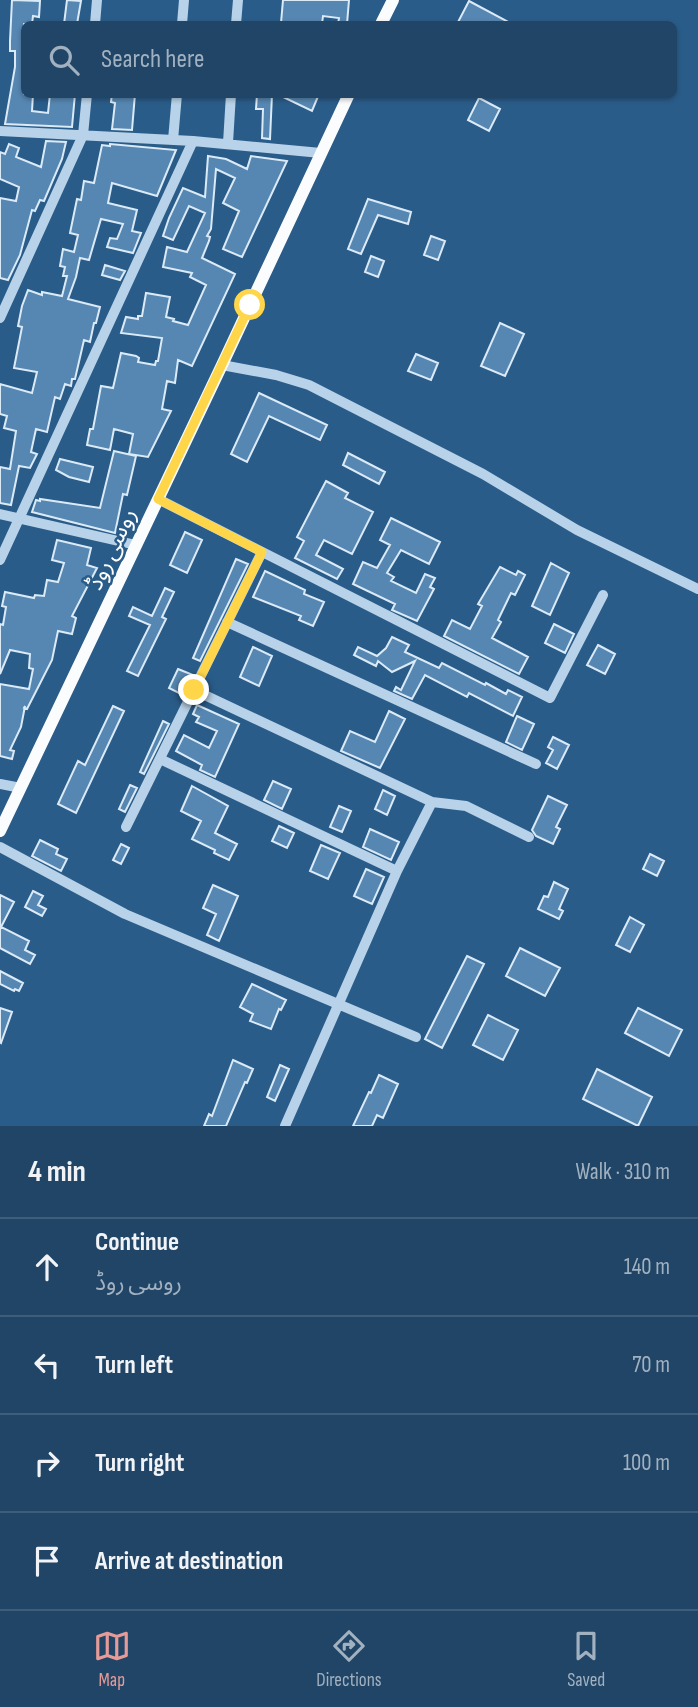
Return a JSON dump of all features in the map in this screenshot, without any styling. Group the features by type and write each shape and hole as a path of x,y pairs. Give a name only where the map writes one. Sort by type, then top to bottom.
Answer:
{"main road":[{"path":"382,21 393,0"},
{"name":"روسی روڈ","path":"0,831 347,98"}],"street":[{"path":"94,21 97,0"},
{"path":"182,21 184,0"},
{"path":"236,21 238,0"},
{"path":"0,318 83,135 87,98"},
{"path":"173,140 177,98"},
{"path":"228,143 231,98"},
{"path":"0,131 228,143 321,153"},
{"path":"0,560 193,141"},
{"path":"222,365 276,375 309,386 483,474 578,530 698,589"},
{"path":"158,499 550,698 603,595"},
{"path":"0,514 136,545"},
{"path":"127,827 262,552"},
{"path":"228,622 536,764"},
{"path":"194,690 432,802 466,806 529,837"},
{"path":"160,759 397,871"},
{"path":"0,784 21,788"},
{"path":"285,1126 397,871 432,802"},
{"path":"0,847 125,914 416,1037"}],"building":[{"path":"12,0 40,1 39,17 33,16 32,21 21,21 21,98 33,98 32,111 48,113 50,98 75,98 72,127 5,124 15,67 15,51 10,51"},
{"path":"67,0 81,1 78,21 64,21"},
{"path":"283,0 349,0 347,21 323,16 322,21 281,21"},
{"path":"469,1 506,21 459,21"},
{"path":"112,98 135,98 132,130 112,129 115,103 111,102"},
{"path":"257,98 272,98 270,139 262,138 263,109 256,109"},
{"path":"285,98 317,98 312,111"},
{"path":"479,98 500,109 489,131 468,120"},
{"path":"46,141 66,142 62,159 44,201 40,200 35,211 32,210 20,255 8,280 0,278 0,198 16,201 19,187 0,179 0,152 5,154 9,144 19,148 16,157 41,167"},
{"path":"102,145 176,150 157,196 112,183 108,203 137,210 132,231 141,233 133,253 107,247 110,238 117,239 123,224 101,219 89,260 80,258 68,299 100,307 90,342 84,340 71,386 65,384 60,399 55,397 47,432 36,429 31,452 37,454 30,468 19,466 11,505 0,503 0,467 10,469 16,431 4,428 7,416 0,414 0,384 32,393 37,372 14,368 22,327 18,326 22,306 28,290 42,295 42,292 62,296 67,276 63,276 65,267 60,266 63,249 74,252 78,235 70,233 77,199 81,200 84,181 94,183"},
{"path":"208,156 226,159 247,169 251,156 287,161 242,257 223,249 239,211 223,203 235,178 216,169 211,229 207,236 210,237 202,258 235,274 192,366 178,360 175,383 167,381 162,409 171,411 148,457 129,454 133,434 114,429 110,450 87,445 90,429 93,429 101,386 113,388 121,353 136,356 139,358 138,362 155,365 158,361 162,338 121,333 126,317 138,319 138,316 142,316 146,293 170,297 166,317 188,325 206,285 190,277 192,273 163,267 167,247 187,252 205,213 189,206 173,240 163,236 183,188 205,197"},
{"path":"368,199 411,212 408,224 378,215 361,254 348,249"},
{"path":"431,236 445,241 438,260 424,255"},
{"path":"371,256 384,261 378,277 365,272"},
{"path":"105,265 125,271 120,280 102,275"},
{"path":"500,323 524,334 505,376 481,366"},
{"path":"416,354 438,363 431,380 408,371"},
{"path":"259,393 327,425 320,440 269,416 247,462 231,454"},
{"path":"114,451 136,456 127,495 123,494 115,533 32,512 36,500 40,499 100,508"},
{"path":"348,453 385,472 379,484 343,465"},
{"path":"60,459 93,467 89,482 69,477 56,470"},
{"path":"326,481 348,493 345,498 373,512 352,554 324,540 316,555 343,569 337,579 295,558 304,541 297,537"},
{"path":"391,518 440,542 429,564 401,550 387,573 394,577 391,581 416,593 425,574 435,578 430,587 434,589 417,621 392,610 395,604 353,584 363,562 377,568 390,545 380,540"},
{"path":"185,532 202,540 187,573 170,565"},
{"path":"57,540 91,548 87,565 97,568 72,616 76,618 72,634 58,631 52,660 27,709 25,708 21,727 10,750 14,751 12,759 0,756 0,684 29,689 33,669 29,668 30,654 10,650 0,674 0,624 3,625 6,607 2,606 5,592 34,598 35,595 44,596 47,580 58,582 64,563 52,560"},
{"path":"236,559 248,564 200,661 193,658"},
{"path":"551,563 569,573 550,615 532,606"},
{"path":"500,567 516,575 518,571 525,575 515,595 511,593 492,638 528,657 519,674 444,636 452,620 470,629 482,606 478,604"},
{"path":"265,571 305,590 304,594 324,602 313,626 299,620 301,616 253,597"},
{"path":"165,588 174,592 162,617 166,619 138,676 127,671 150,625 129,616 133,607 152,616"},
{"path":"554,624 574,634 565,653 545,643"},
{"path":"392,637 409,645 405,652 439,668 442,663 506,694 508,690 522,697 513,716 469,693 467,697 425,675 412,699 394,691 396,687 401,690 415,661 392,672 378,661 376,666 354,655 358,647 377,656 386,648"},
{"path":"598,645 615,654 605,674 587,665"},
{"path":"253,647 272,656 259,686 240,677"},
{"path":"178,669 193,675 183,695 169,688"},
{"path":"197,705 239,724 215,777 200,770 202,765 176,751 184,735 209,748 217,731 196,722 199,717 193,714"},
{"path":"113,706 124,711 76,813 58,804 78,761 85,765"},
{"path":"389,711 405,719 380,768 341,751 350,731 375,742"},
{"path":"517,716 534,724 522,750 506,742"},
{"path":"163,721 169,724 144,774 140,772"},
{"path":"553,737 569,745 557,769 546,763 553,750 548,747"},
{"path":"273,781 291,789 282,809 264,800"},
{"path":"130,785 137,788 125,812 119,809"},
{"path":"192,786 228,806 215,833 237,844 229,860 192,839 201,821 181,811"},
{"path":"383,790 395,796 387,815 375,809"},
{"path":"548,796 567,805 556,827 560,829 553,844 536,836 532,830"},
{"path":"339,806 351,811 342,832 330,827"},
{"path":"279,826 294,833 287,848 272,841"},
{"path":"370,829 399,842 391,860 363,847"},
{"path":"40,840 58,849 56,854 67,859 61,871 32,856"},
{"path":"121,844 129,848 121,864 113,860"},
{"path":"321,845 340,853 328,879 310,871"},
{"path":"650,854 664,861 657,876 643,869"},
{"path":"366,869 384,877 372,904 354,896"},
{"path":"554,882 568,889 559,909 563,911 559,919 538,909 544,896 548,897"},
{"path":"213,885 238,896 219,941 207,935 216,914 203,908"},
{"path":"33,891 43,896 38,905 46,909 42,916 25,907"},
{"path":"0,895 14,902 1,927 29,941 25,950 35,955 30,964 0,948"},
{"path":"630,917 644,925 630,952 616,945"},
{"path":"520,948 560,968 545,996 506,976"},
{"path":"467,956 484,964 442,1048 425,1039"},
{"path":"0,971 23,983 19,991 0,984"},
{"path":"252,984 286,1000 271,1029 250,1021 253,1014 240,1007"},
{"path":"0,1008 12,1012 1,1043 0,1042"},
{"path":"638,1008 682,1030 669,1056 625,1033"},
{"path":"488,1015 518,1030 503,1060 473,1045"},
{"path":"233,1060 253,1069 247,1083 245,1082 226,1126 204,1126 209,1114 212,1116"},
{"path":"280,1065 289,1069 275,1101 267,1097"},
{"path":"597,1069 652,1097 638,1126 583,1099"},
{"path":"379,1075 398,1084 383,1118 377,1115 372,1126 353,1126 369,1092 371,1093"}],"route":[{"path":"194,690 262,552 158,499 250,305"}]}
